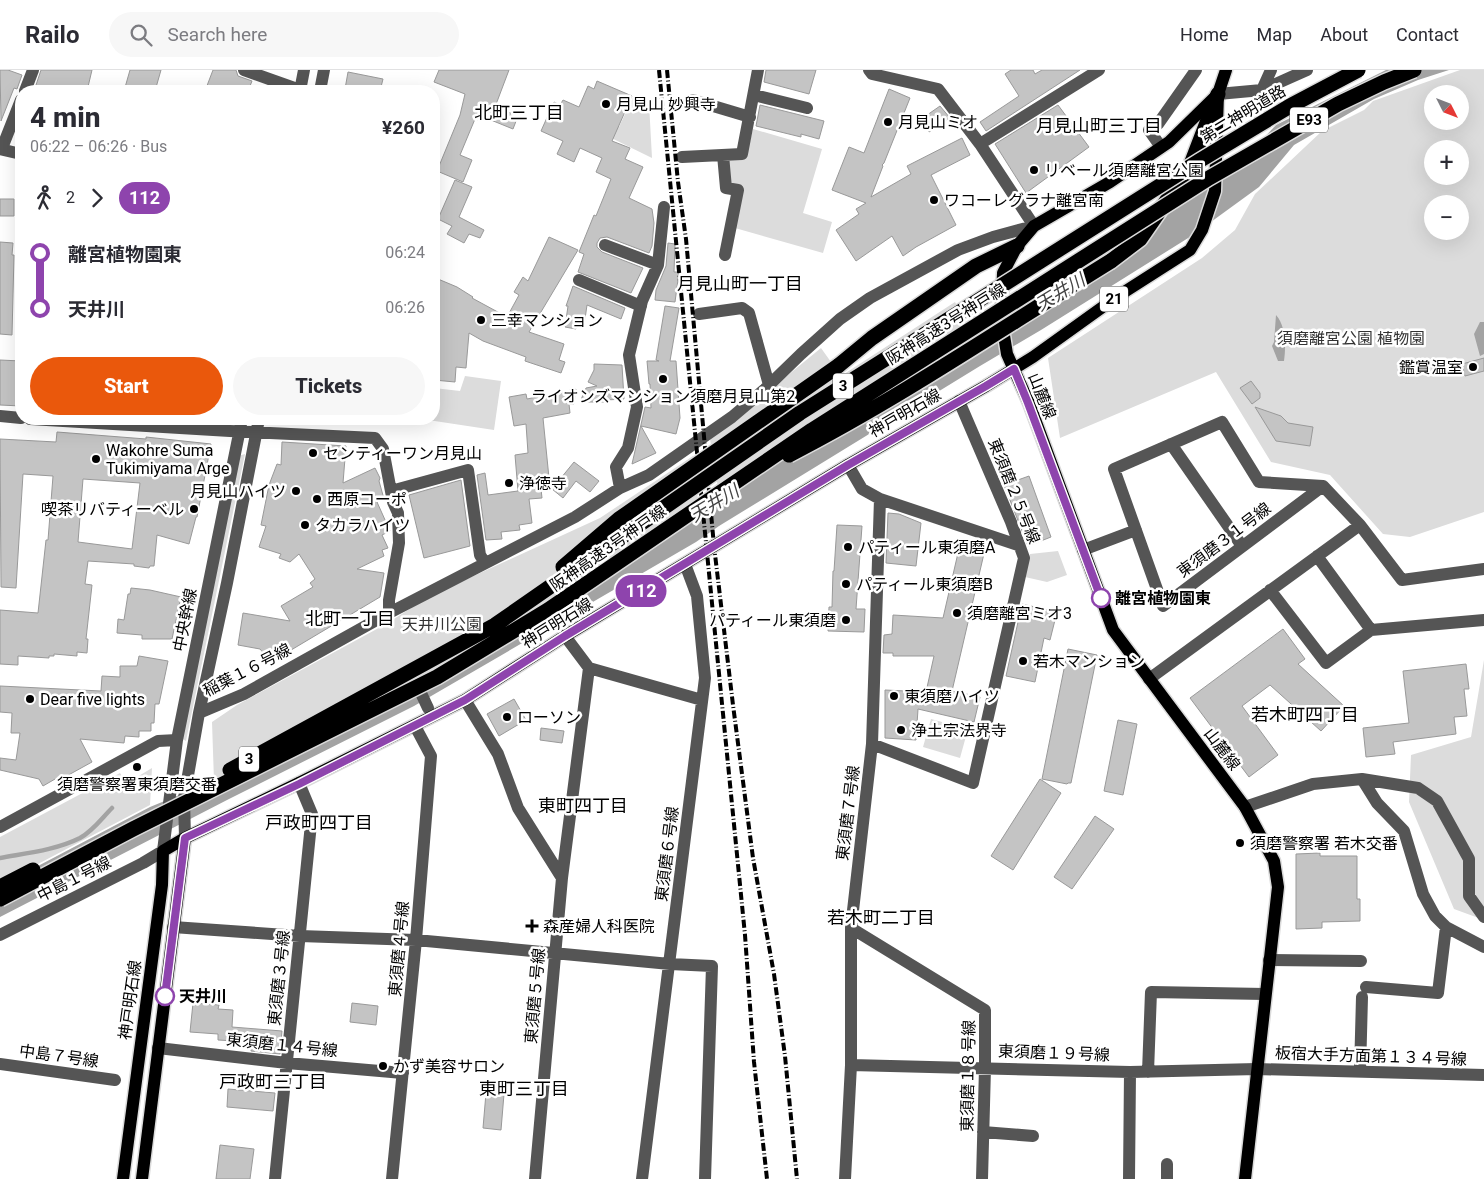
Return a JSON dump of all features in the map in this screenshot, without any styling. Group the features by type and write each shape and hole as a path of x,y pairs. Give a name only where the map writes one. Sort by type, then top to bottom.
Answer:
{"highway":[{"name":"第二神明道路","path":"1199,161 1290,106 1358,70"},
{"name":"E93","path":"1208,178 1338,104 1414,70"},
{"path":"723,489 829,434 903,391 1111,262 1140,239 1190,167 1218,94"},
{"name":"阪神高速3号神戸線","path":"0,887 219,775 495,625 800,413 1199,161"},
{"name":"阪神高速3号神戸線","path":"0,899 133,829 437,677 555,605 812,430 1208,178"},
{"path":"495,625 619,519 838,366 872,338 976,266 1017,246"}],"main road":[{"name":"神戸明石線","path":"123,1179 162,885 162,851 465,700 565,636 848,465 1034,357 1118,296 1190,250 1202,230 1215,191 1218,94 1226,70"},
{"name":"神戸明石線","path":"1014,369 1007,354 1001,320 1003,273 1017,246 1034,226 1110,182 1169,142 1218,94"},
{"name":"山麓線","path":"1014,369 1113,630 1245,807 1274,861 1278,887 1245,1179"},
{"name":"神戸明石線","path":"142,1179 185,838"}],"street":[{"path":"27,85 33,70"},
{"path":"244,70 284,85"},
{"path":"301,85 304,70"},
{"path":"321,85 324,70"},
{"path":"682,157 742,154 758,70"},
{"path":"869,70 872,74 938,89 980,144 1034,226"},
{"path":"980,144 1099,70"},
{"path":"1161,148 1148,130 1158,124 1196,70"},
{"path":"1262,90 1271,70"},
{"path":"1218,94 1262,90 1307,70"},
{"path":"754,96 807,108"},
{"path":"693,100 750,116"},
{"path":"15,115 1,149 15,152"},
{"path":"723,155 726,188 738,190 725,255"},
{"path":"620,488 616,467 628,448 638,407 629,356 641,306 658,266 664,207"},
{"name":"稲葉１６号線","path":"199,713 244,694 388,613 583,512 620,488 649,475 732,417 840,319 870,298 958,250 993,237 1034,226"},
{"path":"604,245 658,266"},
{"path":"578,280 641,306"},
{"path":"699,314 742,308 749,312 769,385"},
{"name":"東須磨２５号線","path":"872,744 974,783 1024,558 1011,522 959,400"},
{"path":"0,416 15,417"},
{"name":"東須磨３１号線","path":"1222,422 1259,482 1323,486 1163,606 1114,469 1222,422"},
{"path":"241,425 258,425 375,438 383,449 391,491 398,514 399,543 388,613"},
{"name":"中央幹線","path":"162,851 177,740 241,425"},
{"name":"中央幹線","path":"185,838 184,798 199,713 228,583 258,425"},
{"path":"1171,444 1242,546"},
{"path":"848,465 862,488 880,499 1018,545"},
{"path":"391,491 468,470 480,555 485,562"},
{"path":"1323,486 1360,525 1402,580 1484,570"},
{"name":"東須磨７号線","path":"845,1179 850,1065 851,928 872,744 880,499"},
{"path":"1149,679 1360,525"},
{"path":"1083,550 1136,530"},
{"path":"1317,556 1371,630"},
{"name":"東須磨６号線","path":"642,1179 705,678 697,596 684,564"},
{"path":"1270,590 1326,664 1371,630 1484,620"},
{"path":"565,636 589,668 702,700"},
{"name":"東須磨５号線","path":"535,1179 562,878 589,668"},
{"path":"412,674 428,708"},
{"path":"465,700 498,754 518,808 562,878"},
{"name":"東須磨４号線","path":"392,1179 416,940 431,756 415,726"},
{"path":"0,827 158,741 177,740"},
{"path":"1245,807 1313,784 1362,779 1418,788 1437,801 1469,859 1469,896 1484,917"},
{"path":"1362,779 1377,803 1404,831 1423,894 1435,916 1446,927 1484,947"},
{"name":"東須磨３号線","path":"275,1179 312,814 299,784"},
{"name":"中島１号線","path":"0,935 143,863 162,851"},
{"path":"174,927 300,936 416,940 670,964 712,966 706,1179"},
{"path":"1360,1072 1364,992 1438,993 1446,927"},
{"name":"東須磨１８号線","path":"851,928 985,1010 982,1179"},
{"path":"1269,960 1361,961"},
{"path":"1148,1072 1151,992 1265,994"},
{"name":"東須磨１４号線","path":"158,1048 287,1063 403,1073"},
{"name":"中島７号線","path":"0,1064 115,1080"},
{"name":"東須磨１９号線","path":"850,1065 1130,1072 1257,1069"},
{"name":"板宿大手方面第１３４号線","path":"1257,1069 1484,1076"},
{"path":"1129,1179 1130,1072"},
{"path":"983,1132 1033,1136"},
{"path":"1166,1179 1167,1164"}],"green space":[{"name":"須磨離宮公園 植物園","path":"1460,70 1484,70 1484,512 1410,537 1383,534 1330,475 1271,462 1216,372 1060,438 1048,358 1202,258 1235,230 1255,194 1322,131 1364,110 1373,101"},
{"path":"633,97 649,103 652,158 595,130 600,120 619,127"},
{"path":"753,129 822,149 803,213 832,222 823,253 735,228 728,159 746,158"},
{"path":"955,302 974,337 719,494 710,439 821,348 841,376"},
{"path":"465,376 501,381 494,430 440,422 440,389 460,391"},
{"path":"245,454 186,741 181,738 238,456"},
{"name":"天井川公園","path":"693,456 699,509 498,628 214,781 212,722 237,705 386,624 430,596 600,518"},
{"path":"1058,551 1067,575 1047,582 1025,577 1030,554"},
{"path":"1484,660 1484,920 1454,909 1409,802 1411,755 1471,737"},
{"path":"931,719 968,729 960,758 923,747"},
{"path":"152,768 150,805 0,884 0,837 120,773 127,783"}],"water":[{"path":"1386,70 1449,70 1418,80 1374,99 1294,145 1259,187 1193,235 719,526 696,542 414,706 0,917 0,886 150,807 223,777 406,679 698,510 1028,306 1197,195 1239,164 1276,125"},
{"path":"1276,315 1282,325 1285,343 1284,361 1278,361 1272,346"},
{"path":"1480,322 1484,322 1484,354 1480,356 1474,334"}],"building":[{"path":"0,70 8,70 22,75 18,85 15,85 1,121"},
{"path":"41,70 92,70 88,85 36,85"},
{"path":"130,70 161,70 157,85 126,85"},
{"path":"213,70 236,70 238,76 252,81 250,85 207,85"},
{"path":"439,70 509,70 495,107 518,116 513,129 481,116 479,120 475,119 460,155 472,160 463,182 440,172 440,164 460,115 465,94 434,82"},
{"path":"766,70 816,70 809,94 764,82"},
{"path":"1011,70 1033,70 1035,74 1042,70 1080,70 986,131 980,122 1019,96 1005,74"},
{"path":"348,72 383,79 382,85 346,85"},
{"path":"597,81 632,96 612,141 630,148 625,159 643,167 629,198 652,209 654,223 652,246 649,253 607,237 600,238 597,243 597,247 602,252 643,268 631,293 578,272 584,254 579,252 611,179 596,172 602,158 580,148 574,162 557,154 563,141 541,131 554,102 560,105 563,100 579,107 588,86 594,89"},
{"path":"889,89 910,98 871,197 911,174 907,166 962,138 970,155 931,175 956,225 903,256 892,236 856,261 836,230 859,214 856,209 866,203 832,190 849,147 864,153"},
{"path":"760,105 824,121 819,139 801,134 801,137 756,126"},
{"name":"リベール須磨離宮公園","path":"1058,105 1089,147 1026,193 995,144"},
{"path":"940,106 950,118 929,132 920,120"},
{"path":"455,180 472,187 459,217 484,230 480,238 469,234 464,243 447,234 452,226 440,220 440,214"},
{"path":"0,199 14,199 14,216 0,216"},
{"path":"549,237 578,250 529,332 564,344 559,360 565,362 561,373 525,361 526,357 483,341 469,333 466,368 456,367 455,382 440,381 440,280 457,287 472,298 507,317 519,295 514,292 523,277 528,281"},
{"path":"0,242 13,243 12,335 0,334"},
{"path":"668,243 675,244 674,272 679,272 675,302 655,300 656,290 666,266"},
{"path":"573,286 625,308 621,319 587,305 584,326 577,325 576,329 565,327 568,306 566,306"},
{"path":"665,306 679,308 670,361 676,361 680,418 676,434 641,426 656,453 632,464 645,407 651,408 647,361 659,361 656,360"},
{"name":"鑑賞温室","path":"1484,358 1484,371 1465,376 1462,364"},
{"path":"0,360 15,361 15,406 0,405"},
{"path":"594,364 622,365 624,399 606,400 606,402 580,402 586,388 597,386 588,382 594,370"},
{"path":"1251,381 1260,393 1260,398 1252,404 1240,388"},
{"path":"576,389 574,404 569,404 570,413 543,418 550,488 540,480 542,498 529,499 532,523 519,525 520,530 501,532 502,539 486,540 477,475 485,473 488,495 518,491 515,455 528,453 526,424 514,426 509,397 526,394 527,399"},
{"path":"1255,407 1281,416 1288,423 1313,427 1310,446 1276,441"},
{"path":"57,432 146,439 146,437 211,444 197,517 189,544 157,535 154,566 149,568 134,566 134,564 88,561 85,584 92,585 86,639 88,639 87,653 77,652 77,656 54,654 54,656 49,656 49,658 18,656 18,665 0,664 0,610 38,613 46,540 48,540 53,476 23,474 16,588 1,587 0,439 56,442","holes":["83,479 140,483 132,549 78,542"]},
{"path":"282,442 346,446 343,483 375,468 380,478 379,481 384,499 377,502 390,531 382,535 388,548 382,550 384,556 357,569 384,573 380,597 271,662 260,649 238,645 243,613 290,621 281,606 313,587 310,583 315,579 299,554 290,562 279,558 281,554 259,547 266,526 261,525 269,485 277,464 281,465"},
{"path":"574,462 599,481 590,492 576,481 563,498 552,489"},
{"path":"1029,476 1051,537 1028,546 1004,485"},
{"path":"461,480 470,546 424,558 409,495"},
{"path":"888,513 899,514 921,523 916,566 886,563"},
{"path":"837,525 862,526 856,609 865,609 864,632 828,631 829,607 832,607"},
{"path":"961,540 986,545 952,691 980,697 974,722 918,709 916,740 885,738 885,690 926,692 934,656 893,656 893,653 883,653 884,635 892,634 893,615 943,618"},
{"path":"131,588 181,597 172,639 142,639 142,635 117,633 118,619 124,620 128,594 130,594"},
{"path":"1022,604 1057,612 1050,640 1044,638 1035,682 1006,676"},
{"path":"1283,629 1305,659 1298,664 1344,706 1321,731 1270,685 1242,706 1278,755 1249,777 1190,698"},
{"path":"1068,649 1097,655 1071,783 1067,784 1042,779"},
{"path":"139,656 168,661 159,704 155,704 154,723 151,723 151,731 139,731 139,737 125,736 124,743 80,739 92,762 63,778 62,775 43,786 39,779 0,770 0,758 16,760 20,733 11,733 12,713 0,712 0,686 101,691 102,676 120,677 120,666 137,666"},
{"path":"1466,664 1469,689 1464,689 1467,716 1454,717 1456,734 1393,742 1395,754 1366,757 1363,728 1409,723 1403,671"},
{"name":"ローソン","path":"514,699 526,720 499,736 487,714"},
{"path":"1118,720 1137,724 1123,795 1104,791"},
{"path":"541,728 564,731 562,743 540,740"},
{"path":"1040,779 1061,793 1013,870 991,856"},
{"path":"1095,816 1114,829 1072,889 1054,877"},
{"path":"1320,853 1320,856 1357,856 1357,899 1360,899 1360,921 1322,922 1322,928 1296,929 1296,854"},
{"path":"193,1003 219,1005 218,1009 233,1010 232,1027 282,1031 280,1054 251,1051 252,1042 218,1040 218,1034 190,1032"},
{"path":"352,1003 378,1006 376,1025 350,1022"},
{"path":"228,1089 275,1093 273,1111 227,1107"},
{"path":"486,1093 504,1094 501,1130 483,1128"},
{"path":"220,1145 254,1149 250,1179 216,1179"}],"waterway":[{"path":"0,858 31,853 80,838 93,828 112,808"}],"railway":[{"path":"659,70 745,935 754,1062 767,1179"},
{"path":"667,70 678,182 686,239 714,546 753,858 774,974 785,1056 797,1179"}],"bus line":[{"name":"112","path":"165,996 185,838 299,784 465,700 565,636 848,465 1014,369 1101,598"}],"place":[{"name":"月見山 妙興寺","path":"606,104"},
{"name":"月見山ミオ","path":"888,122"},
{"name":"リベール須磨離宮公園","path":"1034,170"},
{"name":"ワコーレグラナ離宮南","path":"934,200"},
{"name":"三幸マンション","path":"481,320"},
{"name":"鑑賞温室","path":"1473,367"},
{"name":"ライオンズマンション須磨月見山第2","path":"663,379"},
{"name":"センティーワン月見山","path":"313,453"},
{"name":"Wakohre Suma Tukimiyama Arge","path":"96,459"},
{"name":"浄徳寺","path":"509,483"},
{"name":"月見山ハイツ","path":"296,491"},
{"name":"西原コーポ","path":"317,499"},
{"name":"喫茶リバティーベル","path":"194,509"},
{"name":"タカラハイツ","path":"305,525"},
{"name":"パティール東須磨A","path":"848,547"},
{"name":"パティール東須磨B","path":"846,584"},
{"name":"離宮植物園東","path":"1101,598"},
{"name":"須磨離宮ミオ3","path":"957,613"},
{"name":"パティール東須磨","path":"846,620"},
{"name":"若木マンション","path":"1023,661"},
{"name":"東須磨ハイツ","path":"894,696"},
{"name":"Dear five lights","path":"30,699"},
{"name":"ローソン","path":"507,717"},
{"name":"浄土宗法界寺","path":"901,730"},
{"name":"須磨警察署東須磨交番","path":"137,767"},
{"name":"須磨警察署 若木交番","path":"1240,843"},
{"name":"森産婦人科医院","path":"532,926"},
{"name":"天井川","path":"165,996"},
{"name":"かず美容サロン","path":"383,1066"}],"district":[{"name":"北町三丁目","path":"519,112"},
{"name":"月見山町三丁目","path":"1099,125"},
{"name":"月見山町一丁目","path":"740,283"},
{"name":"北町一丁目","path":"350,618"},
{"name":"若木町四丁目","path":"1305,714"},
{"name":"東町四丁目","path":"583,805"},
{"name":"戸政町四丁目","path":"319,822"},
{"name":"若木町二丁目","path":"881,917"},
{"name":"戸政町三丁目","path":"273,1081"},
{"name":"東町三丁目","path":"524,1088"}]}
